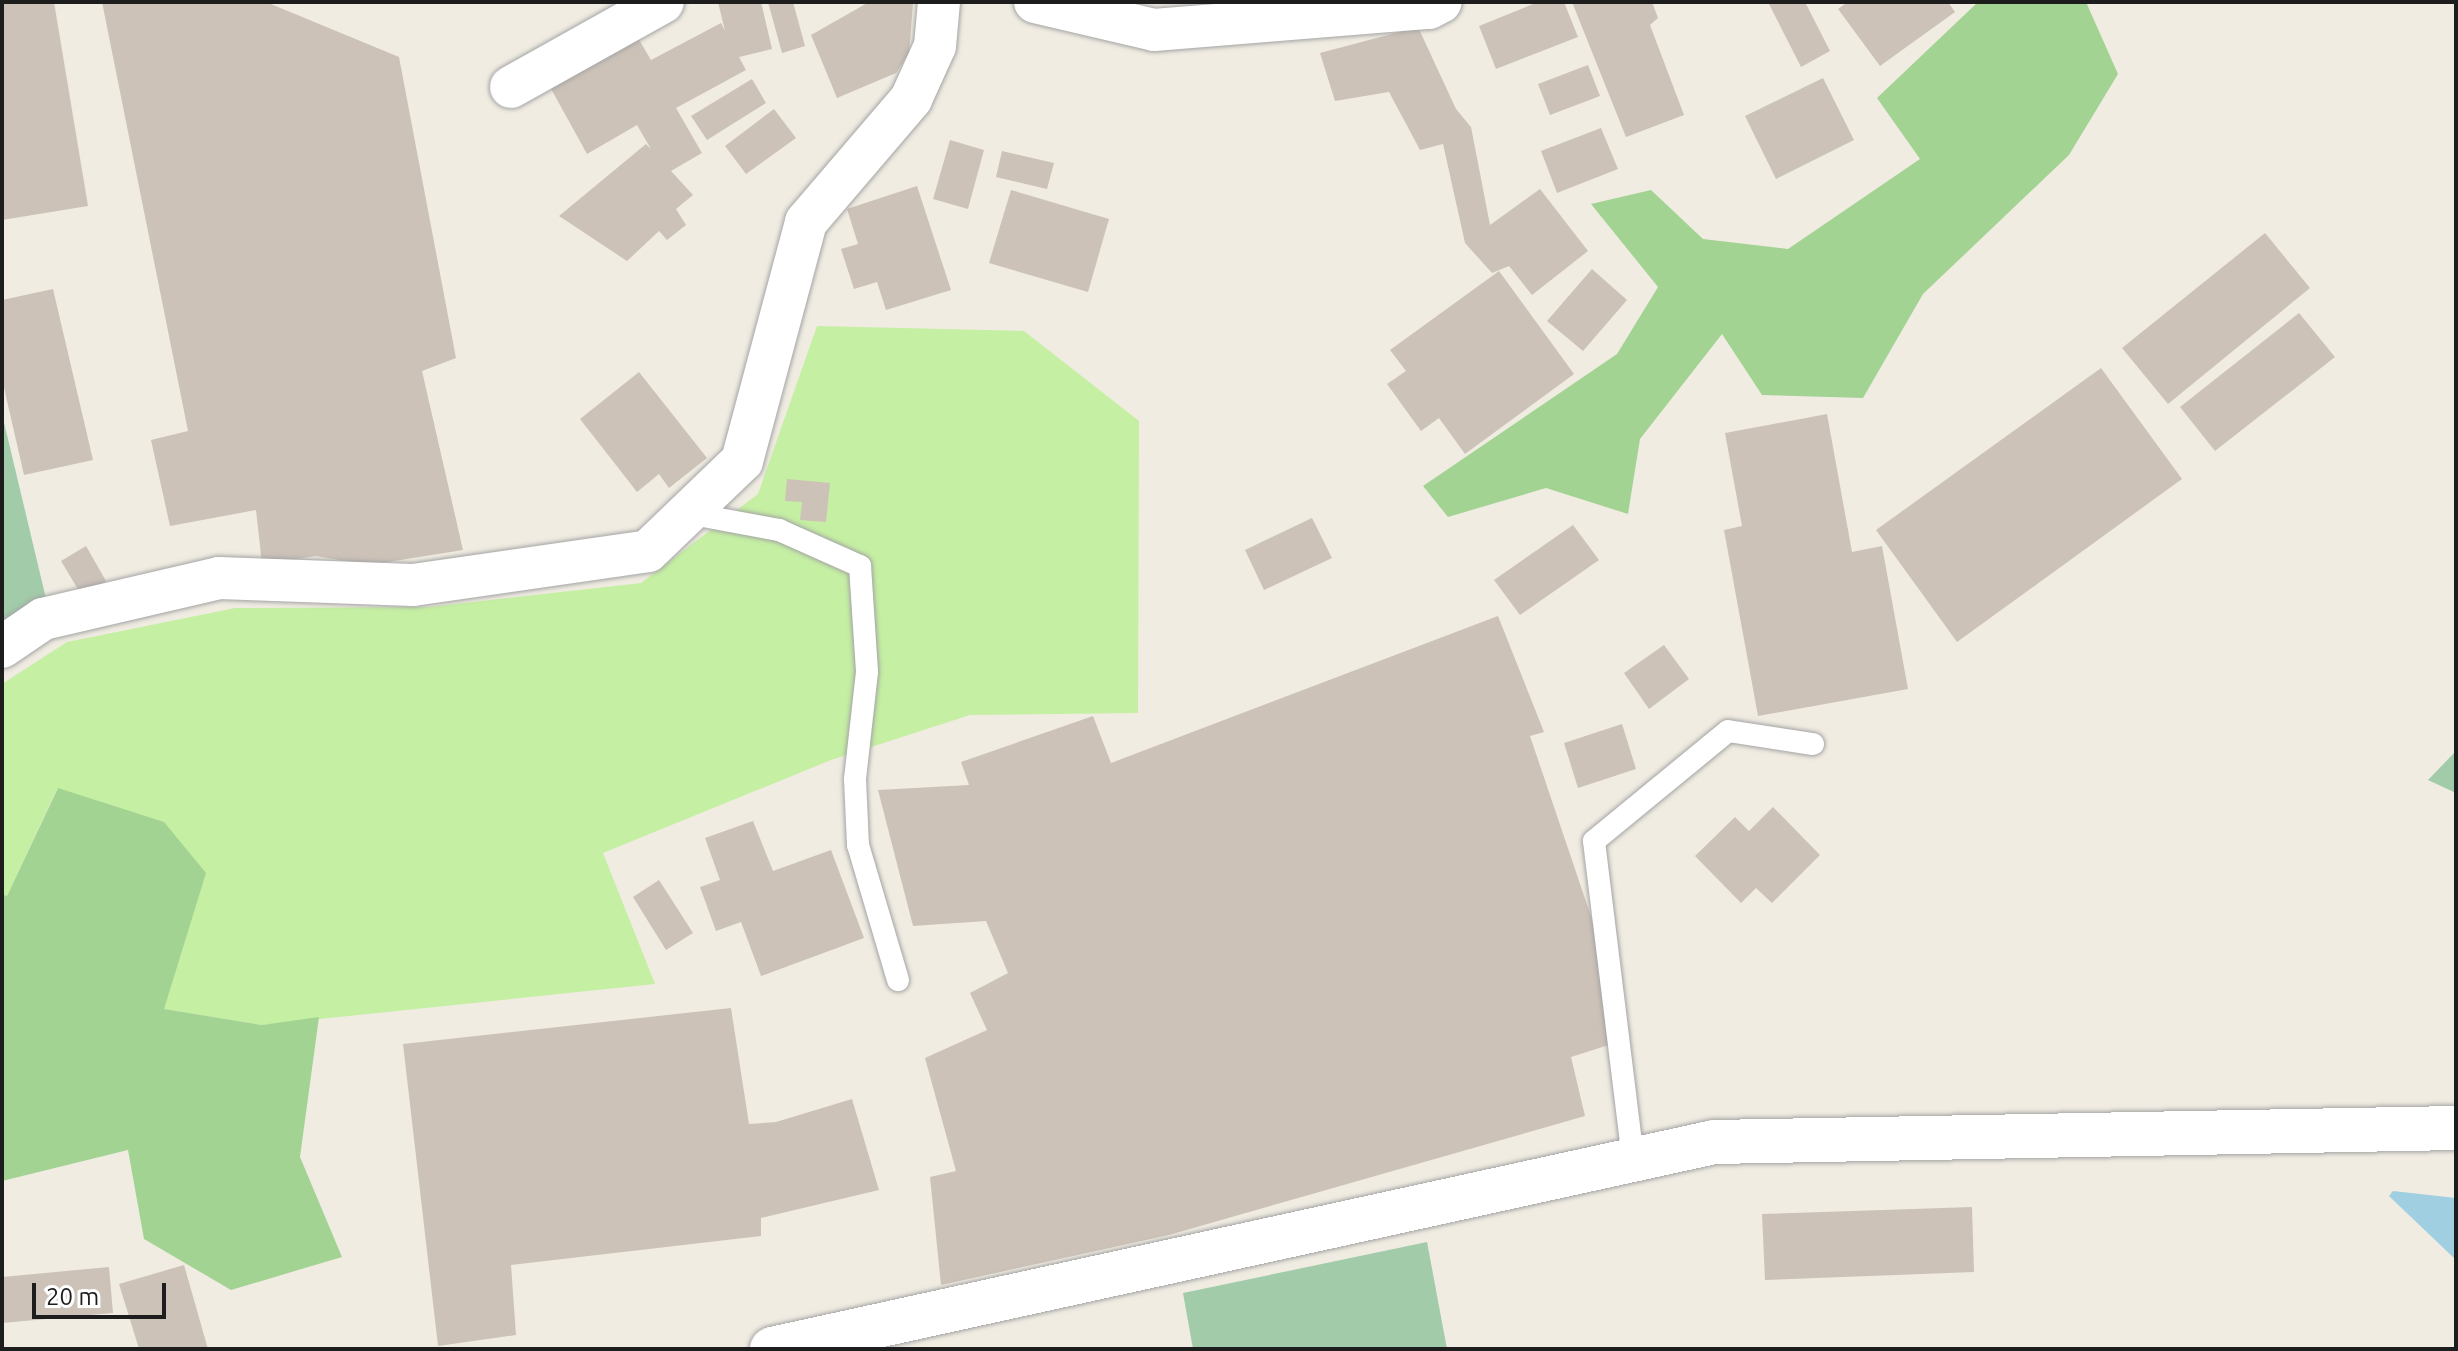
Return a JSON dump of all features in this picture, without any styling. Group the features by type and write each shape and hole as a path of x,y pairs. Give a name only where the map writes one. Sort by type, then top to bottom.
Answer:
{"street":[{"path":"511,87 663,2"},
{"path":"2,647 43,619 219,578 413,585 648,551 742,461 806,222 911,99 935,46 939,2"},
{"path":"1035,2 1154,30 1429,8 1441,2"},
{"path":"772,1349 1714,1142 2456,1128"}],"lane":[{"path":"687,513 779,530 860,566 867,672 855,779 858,845 898,980"},
{"path":"1633,1159 1594,841 1728,731 1813,744"}],"green space":[{"path":"1978,2 2086,2 2118,74 2069,155 1923,294 1863,398 1762,395 1722,334 1640,439 1628,514 1546,488 1448,517 1423,486 1617,354 1658,287 1591,204 1651,190 1703,239 1788,249 1920,159 1877,98"},
{"path":"817,326 1024,331 1139,421 1138,713 970,715 831,760 603,853 655,984 262,1025 163,1009 57,789 7,896 2,894 2,684 67,642 235,608 429,607 641,583 758,494"},
{"path":"2,414 48,607 2,626"},
{"path":"2456,751 2456,793 2428,780"},
{"path":"58,788 164,822 206,873 164,1009 262,1025 319,1017 300,1157 342,1257 231,1290 144,1239 128,1150 2,1181 2,894 7,896"},
{"path":"1427,1242 1447,1349 1193,1349 1183,1293"}],"water":[{"path":"2393,1191 2456,1198 2456,1260 2389,1196"}],"building":[{"path":"2,2 54,2 88,206 2,220"},
{"path":"102,2 266,2 399,57 456,358 422,371 463,550 369,565 316,556 262,564 256,510 170,526 151,440 188,431"},
{"path":"718,2 761,2 772,49 739,57 746,70 676,108 702,153 671,171 693,195 676,209 686,225 667,240 659,231 627,261 559,216 646,144 651,149 637,125 587,154 550,87 638,38 651,60 721,23 725,31"},
{"path":"768,2 793,2 805,46 782,53"},
{"path":"869,2 913,4 909,53 896,73 837,98 811,35"},
{"path":"1538,2 1564,2 1578,37 1496,69 1479,26"},
{"path":"1572,2 1652,2 1658,18 1650,25 1684,115 1626,137"},
{"path":"1768,2 1805,2 1830,51 1801,67"},
{"path":"1848,2 1948,2 1955,12 1880,66 1838,9"},
{"path":"1418,27 1456,109 1471,127 1490,225 1540,189 1588,251 1532,295 1509,266 1492,273 1465,243 1443,144 1420,150 1389,92 1335,101 1320,53"},
{"path":"1588,65 1600,96 1550,115 1538,84"},
{"path":"1823,78 1854,140 1776,179 1745,116"},
{"path":"752,79 766,103 707,140 691,116"},
{"path":"774,109 796,138 746,174 725,146"},
{"path":"1601,128 1618,169 1557,193 1541,151"},
{"path":"950,140 984,150 968,209 933,199"},
{"path":"1002,151 1054,163 1047,189 996,177"},
{"path":"917,186 951,290 886,310 877,282 854,289 841,249 858,244 847,209"},
{"path":"1011,190 1109,219 1088,292 989,263"},
{"path":"2265,233 2310,288 2168,404 2122,348"},
{"path":"1592,269 1627,300 1583,351 1547,321"},
{"path":"1499,271 1574,374 1465,454 1439,418 1421,431 1387,384 1406,371 1390,350"},
{"path":"53,289 93,460 24,475 2,379 2,300"},
{"path":"2299,313 2335,357 2215,451 2180,407"},
{"path":"2101,368 2182,479 1957,642 1876,530"},
{"path":"639,372 707,458 669,488 659,474 637,492 580,419"},
{"path":"1827,414 1852,552 1882,546 1908,689 1758,716 1724,530 1742,526 1725,433"},
{"path":"787,479 830,483 826,522 800,520 802,502 785,501"},
{"path":"1312,518 1332,558 1264,590 1245,550"},
{"path":"1573,525 1599,560 1520,615 1494,580"},
{"path":"86,546 106,581 82,596 61,561"},
{"path":"1498,616 1544,732 1530,736 1598,937 1615,1043 1571,1057 1585,1116 1169,1235 941,1285 930,1177 956,1171 925,1058 987,1030 970,993 1008,973 986,921 913,926 878,790 969,785 961,762 1093,716 1111,763"},
{"path":"1664,645 1689,679 1649,709 1624,673"},
{"path":"1622,724 1636,769 1578,788 1564,743"},
{"path":"1773,807 1820,855 1772,903 1756,888 1741,903 1695,856 1735,817 1749,831"},
{"path":"753,821 773,871 831,850 864,938 761,976 741,922 716,931 700,887 720,880 705,838"},
{"path":"659,880 693,933 666,950 633,897"},
{"path":"731,1008 749,1124 776,1122 852,1099 879,1190 761,1218 761,1236 511,1265 516,1335 438,1346 403,1044"},
{"path":"1972,1207 1974,1272 1765,1280 1762,1214"},
{"path":"184,1265 208,1349 139,1349 119,1284"},
{"path":"109,1267 113,1313 2,1323 2,1277"}]}
